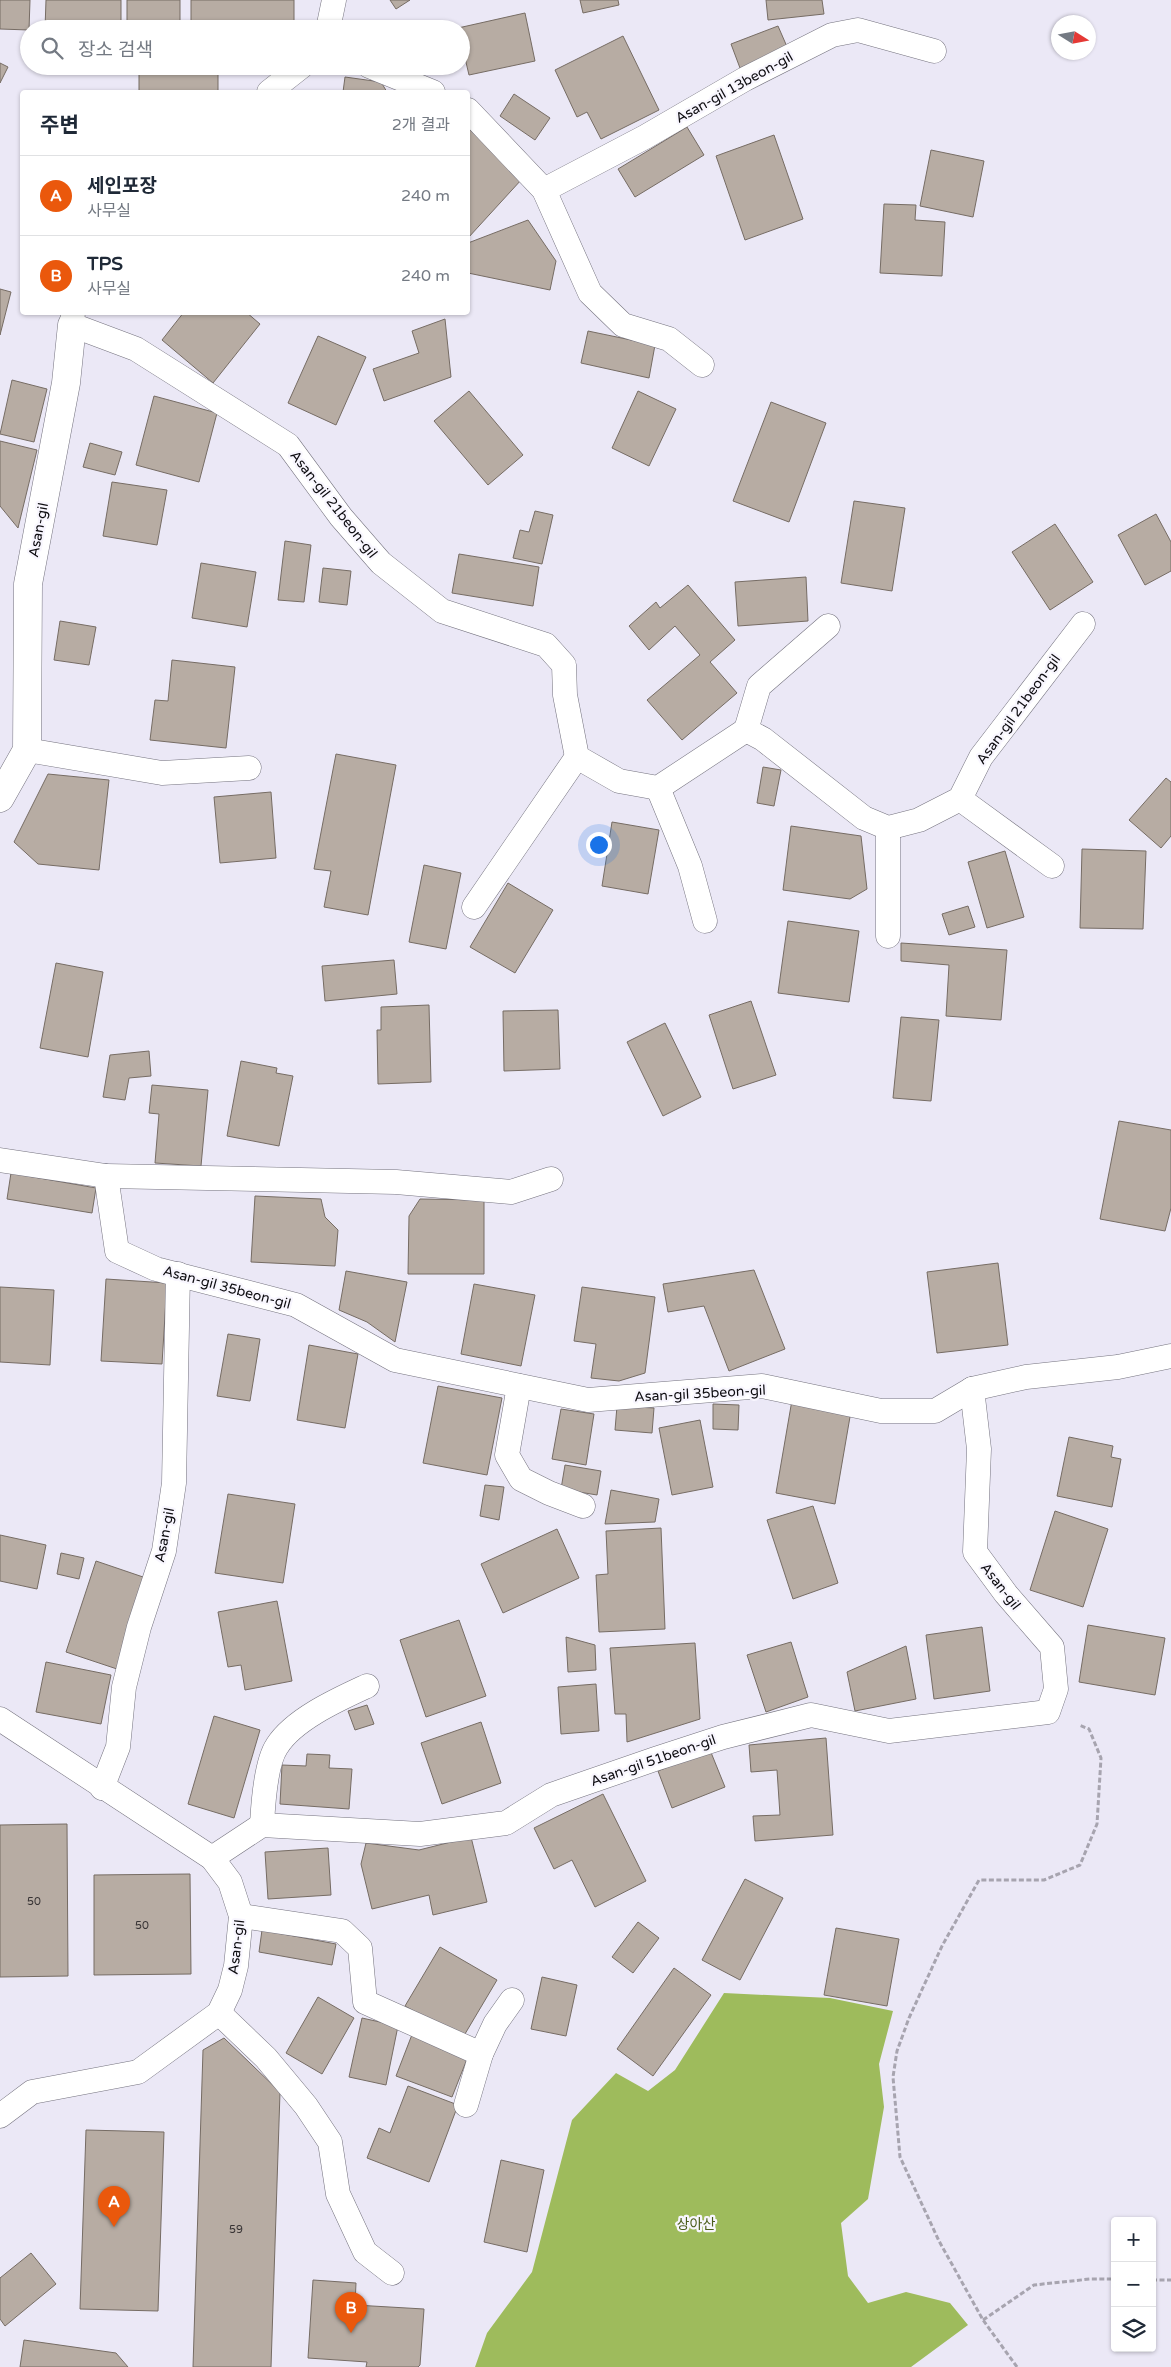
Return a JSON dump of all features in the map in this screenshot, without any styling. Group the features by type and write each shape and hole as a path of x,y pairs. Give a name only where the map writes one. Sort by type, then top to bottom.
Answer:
{"street":[{"name":"Asan-gil","path":"0,798 27,750 28,584 66,382 73,319"}],"lane":[{"path":"330,20 334,0"},
{"name":"Asan-gil 13beon-gil","path":"544,190 645,137 745,79 832,35 858,30 934,51"},
{"path":"272,90 291,75"},
{"path":"392,75 428,90"},
{"path":"470,112 544,190 590,293 623,325 669,339 702,365"},
{"name":"Asan-gil 21beon-gil","path":"73,319 136,349 288,445 341,517 381,564 442,611 546,645 564,665 565,695 578,757"},
{"name":"Asan-gil 21beon-gil","path":"960,798 981,757 1083,624"},
{"path":"474,907 578,757 619,781 658,788 746,730 759,686 828,626"},
{"path":"746,730 763,739 864,818 888,828 919,820 960,798 1052,866"},
{"path":"27,750 162,773 249,768"},
{"path":"658,788 690,866 705,921"},
{"path":"888,828 888,936"},
{"path":"0,1160 106,1176 396,1182 511,1192 551,1179"},
{"name":"Asan-gil 35beon-gil","path":"106,1176 117,1251 156,1269 296,1305 395,1360 588,1400 762,1386 881,1411 935,1411 972,1389 1026,1377 1118,1367 1171,1356"},
{"name":"Asan-gil","path":"102,1788 118,1747 124,1687 139,1627 164,1551 174,1483 178,1274"},
{"path":"519,1386 507,1455 521,1479 583,1506"},
{"name":"Asan-gil","path":"972,1389 979,1449 975,1552 1006,1594 1052,1647 1056,1688 1048,1712"},
{"path":"212,1858 262,1825 263,1792 276,1746 300,1723 367,1686"},
{"name":"Asan-gil 51beon-gil","path":"262,1825 420,1834 506,1823 551,1796 655,1759 723,1736 811,1715 889,1731 1048,1712"},
{"name":"Asan-gil","path":"0,1719 102,1788 212,1858 230,1882 241,1916 236,1966 230,1990 219,2013 138,2072 32,2092 0,2116"},
{"path":"241,1916 342,1931 360,1948 365,2002 481,2054"},
{"path":"466,2104 481,2054 495,2024 512,2000"},
{"path":"219,2013 266,2058 306,2106 330,2142 338,2194 365,2252 392,2273"}],"path":[{"path":"1017,2367 983,2320 939,2241 900,2157 893,2077 898,2050 909,2018 942,1946 979,1880 1044,1880 1080,1865 1097,1824 1101,1758 1089,1729 1048,1712"},
{"path":"983,2320 1034,2286 1090,2279 1111,2280"},
{"path":"1156,2280 1171,2280"}],"green space":[{"name":"상아산","path":"724,1993 830,1998 893,2011 879,2064 884,2107 868,2199 841,2223 848,2276 868,2303 906,2292 950,2303 968,2325 911,2367 475,2367 487,2333 532,2272 572,2120 616,2073 648,2091 675,2070"}],"building":[{"path":"0,0 30,0 29,20 20,20 20,30 0,29"},
{"path":"46,0 121,0 121,20 45,20"},
{"path":"127,0 180,0 180,20 127,20"},
{"path":"191,0 294,0 294,20 191,20"},
{"path":"390,0 410,0 396,9"},
{"path":"580,0 618,0 619,5 583,13"},
{"path":"766,0 822,0 824,14 768,20"},
{"path":"525,13 535,61 470,75 470,25"},
{"path":"778,26 788,49 740,68 731,44"},
{"path":"623,36 659,110 601,139 587,112 577,117 555,70"},
{"path":"0,63 8,67 0,83"},
{"path":"139,75 218,75 218,90 139,90"},
{"path":"345,77 381,82 386,90 343,90"},
{"path":"514,94 550,118 535,140 500,116"},
{"path":"687,127 704,155 635,197 618,169"},
{"path":"470,130 522,179 470,236"},
{"path":"774,135 803,219 745,240 716,156"},
{"path":"931,150 984,161 973,217 920,206"},
{"path":"884,204 916,205 915,220 945,222 942,276 880,273"},
{"path":"528,220 556,261 550,290 470,273 470,242"},
{"path":"0,289 11,292 0,335"},
{"path":"182,315 250,315 260,324 213,383 162,340"},
{"path":"445,319 451,377 384,401 373,369 419,353 412,331"},
{"path":"588,331 655,345 649,378 581,363"},
{"path":"318,336 366,357 336,425 288,403"},
{"path":"12,380 47,389 34,442 0,434"},
{"path":"469,391 523,455 488,485 434,421"},
{"path":"638,391 676,409 649,466 612,448"},
{"path":"154,396 217,413 199,482 136,465"},
{"path":"771,402 826,423 789,522 733,501"},
{"path":"0,441 37,450 18,528 0,506"},
{"path":"90,443 122,452 115,475 83,467"},
{"path":"112,482 167,490 157,545 103,536"},
{"path":"854,501 905,508 892,591 841,583"},
{"path":"535,511 553,515 542,564 513,558 520,530 529,532"},
{"path":"1156,514 1171,542 1171,571 1145,585 1118,535"},
{"path":"1055,524 1093,582 1050,610 1012,552"},
{"path":"285,541 311,545 304,602 278,600"},
{"path":"459,554 539,567 533,606 452,593"},
{"path":"201,563 256,572 247,627 192,618"},
{"path":"323,568 351,571 347,605 319,602"},
{"path":"806,577 808,621 738,626 735,582"},
{"path":"688,585 735,640 710,662 737,693 682,740 647,700 700,655 675,626 649,650 629,626 656,602 660,608"},
{"path":"60,621 96,627 89,665 54,660"},
{"path":"172,660 235,667 226,748 150,740 155,700 168,701"},
{"path":"336,754 396,765 368,915 324,907 331,871 314,869"},
{"path":"763,767 781,770 774,806 757,803"},
{"path":"48,774 109,780 99,870 38,864 14,842"},
{"path":"1166,778 1171,782 1171,836 1161,848 1129,820"},
{"path":"271,792 276,858 220,863 214,797"},
{"path":"612,822 659,830 648,894 602,886"},
{"path":"791,826 861,836 867,889 850,899 783,890"},
{"path":"1082,849 1146,851 1143,929 1080,928"},
{"path":"1005,851 1024,917 987,928 968,862"},
{"path":"424,865 461,873 446,949 409,942"},
{"path":"508,883 553,910 515,973 470,947"},
{"path":"968,906 975,927 949,935 942,914"},
{"path":"788,921 859,931 849,1002 778,993"},
{"path":"901,943 1007,950 1001,1020 946,1016 949,965 901,961"},
{"path":"394,960 397,994 325,1001 322,966"},
{"path":"56,963 103,972 88,1057 40,1048"},
{"path":"751,1001 776,1075 733,1089 709,1015"},
{"path":"429,1005 431,1082 378,1084 377,1030 381,1030 381,1007"},
{"path":"558,1010 560,1069 504,1071 503,1011"},
{"path":"901,1017 939,1020 931,1101 893,1098"},
{"path":"665,1023 701,1097 663,1116 627,1042"},
{"path":"149,1051 151,1076 129,1078 125,1100 103,1097 110,1055"},
{"path":"241,1061 277,1068 276,1073 293,1076 279,1146 227,1136"},
{"path":"152,1085 208,1090 201,1166 155,1163 159,1114 149,1113"},
{"path":"1119,1121 1171,1130 1171,1208 1165,1231 1100,1219"},
{"path":"11,1173 96,1188 92,1213 7,1199"},
{"path":"255,1196 321,1199 325,1217 338,1230 335,1266 251,1262"},
{"path":"420,1199 484,1200 484,1274 408,1274 409,1216"},
{"path":"998,1263 1008,1345 937,1353 927,1272"},
{"path":"754,1270 785,1349 729,1371 704,1306 668,1312 663,1284"},
{"path":"346,1271 407,1282 395,1342 367,1322 339,1310"},
{"path":"106,1279 167,1283 162,1364 101,1361"},
{"path":"474,1284 535,1295 521,1366 461,1354"},
{"path":"0,1287 54,1290 50,1365 0,1362"},
{"path":"582,1287 655,1297 645,1373 619,1381 591,1378 596,1344 574,1341"},
{"path":"228,1334 260,1339 250,1401 217,1396"},
{"path":"309,1345 358,1354 345,1428 297,1420"},
{"path":"438,1386 502,1398 487,1475 423,1463"},
{"path":"792,1400 851,1411 835,1504 776,1493"},
{"path":"713,1404 739,1405 738,1430 713,1429"},
{"path":"617,1406 654,1408 652,1433 615,1430"},
{"path":"561,1409 594,1414 586,1465 552,1459"},
{"path":"700,1420 713,1487 672,1495 659,1428"},
{"path":"1069,1437 1113,1446 1111,1457 1121,1459 1112,1507 1057,1496"},
{"path":"565,1465 601,1471 597,1495 561,1489"},
{"path":"485,1485 504,1487 499,1520 480,1516"},
{"path":"611,1490 659,1499 655,1522 605,1524"},
{"path":"228,1494 295,1504 283,1583 215,1573"},
{"path":"813,1506 838,1583 793,1599 767,1520"},
{"path":"1055,1511 1108,1529 1083,1607 1030,1590"},
{"path":"661,1528 665,1629 599,1632 596,1575 608,1574 606,1531"},
{"path":"557,1529 579,1578 503,1613 481,1564"},
{"path":"0,1535 46,1545 37,1589 0,1581"},
{"path":"61,1553 84,1558 79,1579 57,1574"},
{"path":"96,1561 146,1578 117,1669 66,1652"},
{"path":"277,1601 292,1681 245,1690 241,1665 228,1667 218,1612"},
{"path":"459,1620 486,1696 426,1717 400,1640"},
{"path":"1088,1625 1165,1638 1155,1695 1079,1682"},
{"path":"982,1627 990,1691 934,1699 926,1635"},
{"path":"566,1637 595,1645 596,1670 568,1672"},
{"path":"791,1642 808,1697 766,1712 747,1655"},
{"path":"695,1643 700,1719 627,1742 626,1714 615,1714 610,1648"},
{"path":"906,1646 916,1699 855,1711 847,1672"},
{"path":"46,1662 111,1675 101,1724 36,1712"},
{"path":"596,1684 599,1731 561,1734 558,1687"},
{"path":"367,1705 374,1724 355,1730 348,1711"},
{"path":"214,1716 260,1730 234,1818 188,1804"},
{"path":"481,1722 501,1783 442,1804 421,1743"},
{"path":"826,1738 833,1835 755,1841 753,1816 780,1815 777,1770 751,1772 749,1745"},
{"path":"710,1750 725,1787 672,1808 658,1771"},
{"path":"307,1754 330,1755 329,1768 352,1769 349,1809 280,1804 282,1765 306,1766"},
{"path":"603,1794 646,1881 595,1907 572,1860 554,1869 534,1828"},
{"path":"67,1824 68,1976 0,1977 0,1825"},
{"path":"471,1837 487,1902 433,1915 429,1895 372,1909 361,1864 366,1843 419,1850"},
{"path":"328,1848 331,1895 268,1899 265,1852"},
{"path":"190,1874 191,1974 94,1975 94,1875"},
{"path":"745,1879 783,1898 740,1980 702,1960"},
{"path":"638,1922 659,1938 633,1973 612,1957"},
{"path":"836,1928 899,1939 887,2006 824,1995"},
{"path":"262,1930 336,1944 332,1965 259,1952"},
{"path":"440,1947 497,1980 462,2039 405,2006"},
{"path":"674,1968 711,1995 653,2076 617,2049"},
{"path":"542,1977 577,1985 566,2036 531,2029"},
{"path":"318,1997 354,2018 322,2074 286,2053"},
{"path":"362,2018 398,2026 386,2085 349,2077"},
{"path":"413,2032 469,2054 452,2097 396,2076"},
{"path":"224,2038 280,2092 271,2367 193,2367 203,2050"},
{"path":"408,2086 458,2105 429,2182 367,2158 379,2128 390,2133"},
{"path":"86,2130 164,2132 158,2311 80,2309"},
{"path":"501,2160 544,2170 527,2252 484,2242"},
{"path":"31,2253 56,2284 5,2326 0,2319 0,2278"},
{"path":"313,2280 356,2283 355,2305 424,2309 420,2365 418,2367 366,2367 367,2362 308,2358"},
{"path":"24,2340 116,2353 128,2367 20,2367"}],"place":[{"name":"세인포장","path":"114,2227"},
{"name":"TPS","path":"351,2333"}]}
